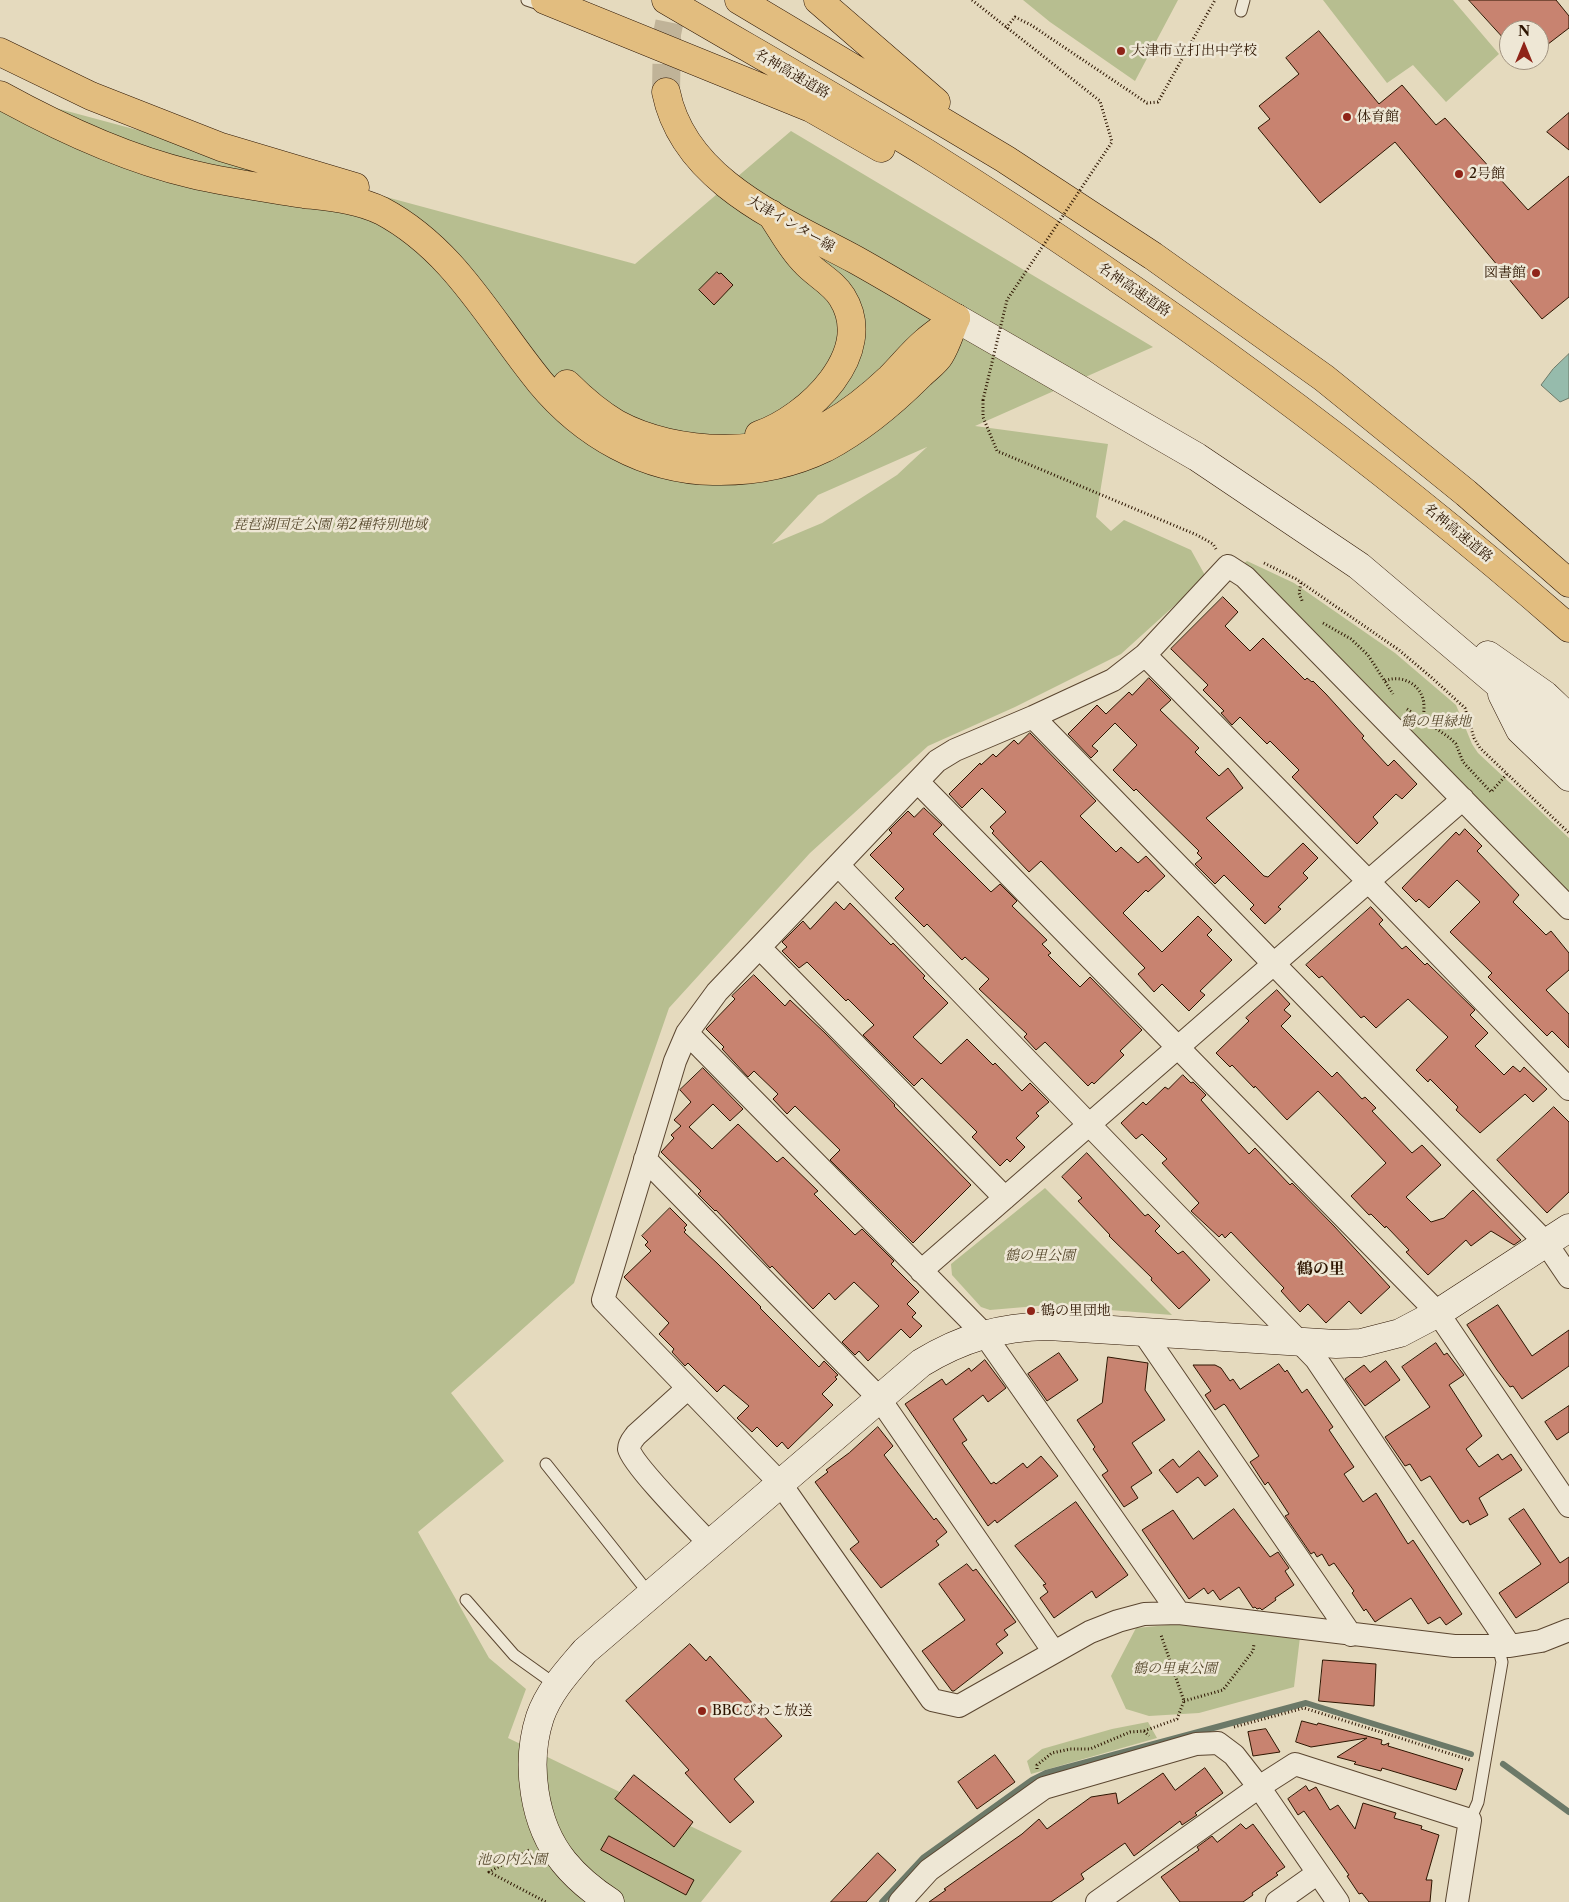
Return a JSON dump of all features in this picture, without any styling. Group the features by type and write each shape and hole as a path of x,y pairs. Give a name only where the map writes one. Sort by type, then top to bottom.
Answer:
{"main road":[{"path":"545,0 811,108 915,168 1028,239 1204,338"},
{"name":"名神高速道路","path":"666,0 926,153 1034,222 1204,338 1396,482 1496,564 1569,628"},
{"path":"739,0 1004,159 1153,256 1324,378 1466,493 1569,584"},
{"path":"818,0 1004,159"},
{"path":"0,52 91,96 221,147 376,193 407,208 446,235 480,270 508,310 561,378 591,406 618,424 674,445 758,448 807,434 829,425 873,393 924,343 956,318"},
{"name":"大津インター線","path":"666,92 670,109 678,128 705,164 728,186 771,214 956,318"},
{"path":"0,95 86,138 140,159 191,174 251,186 352,200 380,210 412,229 460,274 542,384 586,428 646,460 678,468 722,472 771,467 813,454 834,443 886,408 940,355 956,318"},
{"path":"717,448 768,432 792,420 811,404 838,371 848,352 853,332 850,313 842,297 829,282 804,262 771,214"}],"street":[{"path":"956,318 1197,457 1359,566 1496,682 1569,748"},
{"path":"1569,908 1245,577 1228,566 1145,655 1114,680 1032,718 955,750 937,762 717,992 687,1033 675,1061 603,1300 780,1483 932,1700 959,1706 1090,1632 1118,1621 1154,1614 1179,1613 1454,1646 1504,1646 1541,1641 1569,1630"},
{"path":"1433,628 1465,642 1503,664 1545,695 1569,718"},
{"path":"1145,655 1369,882 1569,1089"},
{"path":"1496,682 1520,730 1569,777"},
{"path":"1032,718 1546,1243 1569,1277"},
{"path":"918,782 1438,1313 1569,1506"},
{"path":"921,1271 1463,800"},
{"path":"838,866 1316,1359 1504,1646"},
{"path":"760,948 1005,1198"},
{"path":"687,1033 984,1334 1179,1613"},
{"path":"645,1159 879,1398 1054,1652"},
{"path":"610,1902 580,1879 563,1861 550,1839 537,1803 532,1762 535,1739 540,1717 556,1686 585,1651 921,1363 936,1354 984,1334 1023,1327 1048,1326 1301,1343 1336,1344 1380,1340 1400,1333 1438,1313 1569,1228"},
{"path":"1143,1332 1351,1635"},
{"path":"688,1388 636,1435 630,1443 629,1449 659,1489 710,1544"},
{"path":"900,1902 929,1870 1044,1788 1196,1744 1218,1743 1234,1755 1259,1787 1338,1902"},
{"path":"1097,1902 1259,1787 1295,1764 1470,1820 1457,1902"},
{"path":"1276,1902 1318,1873"}],"lane":[{"path":"527,0 609,26"},
{"path":"546,1464 651,1596"},
{"path":"466,1600 514,1655 556,1686"},
{"path":"1470,1820 1478,1802 1504,1646"}],"path":[{"path":"972,0 1100,100 1112,142 1007,300 984,400 984,417 997,451 1197,535"},
{"path":"1006,28 1015,17 1147,103 1158,102 1215,0"},
{"path":"1213,544 1220,546"},
{"path":"1261,562 1301,583 1400,650 1465,708 1477,743 1569,833"},
{"path":"1301,583 1299,592 1305,606"},
{"path":"1322,622 1351,639 1368,655 1394,697"},
{"path":"1384,681 1392,678 1403,679 1413,684 1422,694 1424,706 1423,720"},
{"path":"1402,705 1456,744 1462,762 1491,792 1507,774"},
{"path":"1037,1773 1037,1765 1052,1753 1070,1749 1090,1749 1130,1732 1144,1731 1177,1719 1184,1701 1154,1614"},
{"path":"1184,1701 1223,1690 1253,1651 1257,1623"},
{"path":"1218,1743 1228,1731 1239,1725 1304,1708 1476,1762"},
{"path":"1144,1731 1152,1740"},
{"path":"546,1902 489,1872 550,1839"}],"green space":[{"name":"大津市立打出中学校","path":"1023,0 1178,0 1135,81 1050,22"},
{"path":"1323,0 1453,0 1499,54 1446,102 1413,65 1387,83"},
{"name":"琵琶湖国定公園 第2種特別地域","path":"0,93 635,264 791,131 1153,347 975,426 1108,444 1096,517 1111,531 1124,520 1191,550 1206,577 1121,654 1015,707 928,746 810,853 669,1008 574,1283 451,1393 504,1461 418,1532 489,1658 526,1689 508,1738 742,1851 701,1902 0,1902","holes":["927,447 897,475 822,523 772,544 818,495"]},
{"name":"鶴の里緑地","path":"1247,561 1294,583 1395,653 1456,705 1472,744 1478,753 1569,838 1569,895 1243,564"},
{"name":"鶴の里公園","path":"1045,1188 1172,1315 1048,1305 990,1310 981,1307 952,1275 951,1264"},
{"name":"鶴の里東公園","path":"1179,1624 1300,1637 1294,1687 1199,1713 1149,1716 1126,1709 1111,1676 1136,1628"},
{"path":"1148,1722 1157,1738 1031,1774 1027,1761 1042,1749 1112,1729"}],"shaded area":[{"path":"1569,354 1569,398 1560,402 1541,385 1553,369"}],"building":[{"path":"1469,0 1556,0 1569,16 1569,28 1549,43 1549,20 1499,20 1499,33"},
{"path":"1319,31 1379,104 1402,85 1436,125 1445,118 1528,210 1569,176 1569,297 1542,319 1395,142 1320,203 1258,128 1270,119 1259,106 1299,74 1286,58"},
{"path":"1569,113 1569,150 1547,132"},
{"path":"717,272 721,273 733,285 714,305 699,290"},
{"path":"1223,597 1238,612 1225,626 1250,651 1263,638 1305,680 1307,678 1313,681 1326,694 1388,766 1394,760 1417,784 1402,799 1396,794 1373,817 1378,823 1357,844 1292,777 1299,770 1270,741 1267,744 1240,717 1232,725 1221,713 1224,711 1203,690 1208,685 1171,649"},
{"path":"1149,678 1171,700 1160,710 1199,748 1195,752 1219,776 1228,768 1243,788 1206,818 1264,876 1268,877 1303,843 1318,858 1303,873 1308,878 1278,907 1281,909 1265,924 1250,909 1254,905 1224,875 1215,884 1195,864 1202,858 1197,853 1199,851 1136,789 1134,791 1113,770 1137,745 1115,723 1092,746 1098,751 1091,758 1068,734 1097,705 1106,714 1129,692 1132,695"},
{"path":"1030,733 1096,801 1080,816 1116,852 1121,847 1138,863 1146,856 1165,876 1148,892 1146,890 1123,913 1162,952 1198,916 1212,930 1207,935 1232,960 1200,991 1205,995 1189,1011 1162,984 1154,992 1138,974 1145,968 1041,861 1029,872 992,833 994,831 990,827 1006,812 982,788 962,808 949,794 980,763 981,765 993,754 996,757 1014,740 1018,744"},
{"path":"924,808 942,825 933,834 991,892 1000,884 1017,901 1012,906 1047,940 1042,944 1051,953 1048,955 1080,987 1090,977 1142,1030 1120,1051 1124,1055 1094,1084 1092,1082 1088,1086 1045,1042 1036,1050 1024,1037 1027,1034 979,989 989,979 965,957 962,960 927,924 924,927 895,898 904,889 870,855 892,833 889,830 908,811 914,817"},
{"path":"1465,829 1482,846 1477,851 1519,895 1513,902 1546,935 1551,931 1569,953 1569,970 1546,990 1569,1014 1569,1048 1552,1031 1547,1036 1488,977 1492,973 1450,932 1480,902 1457,880 1429,908 1419,899 1416,902 1402,888 1456,832 1459,835"},
{"path":"836,902 844,910 850,903 891,945 893,943 925,976 923,978 948,1003 913,1037 941,1064 967,1039 993,1065 995,1063 1022,1091 1030,1083 1049,1102 1036,1113 1039,1116 1016,1138 1025,1147 1010,1162 1007,1159 1000,1166 972,1137 977,1132 922,1078 914,1086 863,1035 874,1025 848,999 846,1001 807,962 799,968 782,951 787,947 782,942 803,921 810,929"},
{"path":"1371,907 1383,920 1379,924 1402,949 1406,946 1425,965 1427,963 1475,1010 1470,1015 1488,1033 1475,1046 1504,1075 1513,1066 1520,1072 1524,1067 1547,1089 1533,1102 1525,1094 1480,1133 1456,1110 1458,1107 1430,1079 1428,1082 1416,1070 1448,1037 1408,999 1376,1028 1364,1016 1361,1018 1322,976 1319,978 1306,965"},
{"path":"754,975 785,1006 790,1000 825,1033 971,1185 913,1243 830,1160 840,1150 795,1106 787,1114 773,1099 778,1094 754,1071 748,1077 722,1049 724,1047 706,1029 735,999 732,996"},
{"path":"1277,990 1290,1004 1284,1010 1291,1016 1281,1026 1332,1077 1337,1072 1362,1099 1365,1097 1376,1108 1372,1111 1412,1153 1422,1145 1441,1165 1406,1197 1431,1222 1444,1218 1473,1190 1521,1240 1514,1245 1491,1231 1471,1246 1466,1240 1428,1275 1406,1252 1409,1250 1386,1226 1385,1228 1371,1214 1369,1215 1351,1196 1386,1163 1343,1117 1318,1091 1287,1120 1255,1086 1254,1088 1232,1065 1230,1067 1216,1053 1249,1021 1246,1018"},
{"path":"703,1068 743,1109 730,1121 713,1104 689,1127 712,1149 738,1124 777,1162 783,1157 818,1191 814,1194 855,1235 862,1229 894,1261 891,1264 919,1292 907,1304 916,1313 912,1317 922,1326 910,1338 901,1329 868,1361 859,1351 855,1355 842,1342 879,1306 854,1282 835,1300 829,1293 813,1309 698,1194 701,1191 661,1152 674,1138 671,1135 681,1126 674,1120 691,1102 680,1090"},
{"path":"1183,1075 1206,1095 1201,1100 1249,1154 1255,1148 1290,1185 1292,1183 1334,1226 1390,1287 1361,1314 1349,1301 1326,1323 1308,1304 1300,1312 1281,1291 1284,1288 1231,1232 1225,1238 1222,1234 1219,1237 1191,1211 1199,1203 1162,1163 1167,1159 1142,1134 1136,1139 1121,1123 1143,1102 1146,1105 1165,1087 1168,1089"},
{"path":"1554,1107 1569,1122 1569,1192 1547,1213 1497,1160"},
{"path":"1087,1153 1145,1216 1148,1214 1160,1226 1155,1231 1178,1254 1183,1251 1210,1280 1179,1309 1151,1280 1152,1278 1109,1236 1078,1201 1082,1198 1062,1177"},
{"path":"670,1208 687,1225 684,1228 686,1230 684,1232 819,1367 824,1361 838,1375 835,1377 837,1379 822,1394 833,1405 788,1449 782,1442 777,1447 757,1427 752,1432 737,1418 749,1406 724,1385 717,1392 688,1363 685,1366 672,1352 674,1349 659,1334 669,1323 624,1277 651,1251 645,1245 648,1242 642,1236"},
{"path":"1498,1305 1532,1356 1569,1330 1569,1366 1522,1399 1513,1386 1510,1387 1497,1370 1467,1325"},
{"path":"1436,1343 1444,1355 1447,1353 1464,1375 1449,1385 1482,1436 1466,1449 1479,1467 1498,1454 1502,1460 1511,1454 1522,1470 1479,1498 1488,1515 1470,1525 1468,1520 1463,1523 1460,1521 1430,1476 1421,1481 1410,1464 1405,1466 1385,1437 1430,1407 1402,1367"},
{"path":"1059,1353 1078,1380 1047,1401 1028,1374"},
{"path":"1108,1357 1148,1363 1145,1390 1165,1420 1132,1443 1152,1473 1131,1487 1138,1498 1124,1507 1102,1475 1108,1471 1077,1420 1102,1403"},
{"path":"985,1360 1006,1388 988,1402 983,1395 953,1419 967,1440 962,1443 991,1484 994,1482 996,1484 1023,1463 1027,1468 1041,1456 1058,1476 997,1523 995,1520 988,1526 905,1404 942,1379 946,1385 969,1368 971,1371"},
{"path":"1386,1361 1400,1380 1365,1406 1345,1379 1364,1365 1370,1372"},
{"path":"1279,1364 1285,1372 1287,1370 1302,1393 1307,1389 1333,1427 1329,1430 1354,1467 1344,1474 1363,1502 1376,1493 1408,1544 1413,1540 1462,1614 1446,1625 1440,1617 1428,1624 1411,1598 1375,1622 1366,1609 1364,1611 1352,1593 1354,1591 1334,1563 1329,1566 1322,1554 1317,1557 1314,1552 1311,1554 1285,1516 1289,1514 1268,1482 1265,1485 1250,1462 1259,1456 1226,1406 1224,1404 1215,1410 1205,1395 1211,1391 1193,1365 1215,1365 1221,1368 1230,1381 1233,1379 1240,1389"},
{"path":"1569,1406 1569,1432 1557,1440 1545,1422"},
{"path":"878,1427 893,1446 884,1455 934,1520 936,1518 947,1532 936,1541 939,1545 881,1588 850,1549 859,1542 815,1482 828,1472 826,1470 849,1453"},
{"path":"1199,1451 1218,1476 1205,1486 1198,1477 1177,1493 1159,1470 1173,1459 1179,1467"},
{"path":"1076,1502 1128,1575 1096,1598 1092,1591 1054,1618 1040,1598 1048,1592 1043,1585 1046,1584 1015,1546"},
{"path":"1234,1509 1270,1557 1278,1552 1289,1568 1285,1571 1294,1585 1262,1610 1260,1608 1253,1608 1239,1587 1220,1600 1213,1590 1208,1594 1204,1588 1189,1599 1142,1530 1173,1510 1193,1539"},
{"path":"1524,1509 1560,1563 1569,1557 1569,1582 1516,1618 1499,1593 1541,1564 1509,1519"},
{"path":"967,1564 973,1571 976,1569 1016,1622 1004,1630 1008,1635 996,1644 1003,1653 952,1691 922,1651 965,1620 939,1584"},
{"name":"BBCびわこ放送","path":"690,1644 706,1661 710,1656 782,1736 734,1779 754,1802 730,1823 685,1773 689,1770 626,1701"},
{"path":"1323,1660 1376,1664 1374,1706 1319,1701"},
{"path":"1302,1721 1317,1725 1318,1723 1382,1740 1381,1744 1389,1743 1388,1746 1463,1769 1456,1790 1382,1768 1381,1771 1354,1764 1356,1762 1337,1757 1367,1738 1311,1747 1296,1742"},
{"path":"1266,1729 1280,1752 1253,1756 1248,1732"},
{"path":"995,1755 1015,1782 977,1809 958,1782"},
{"path":"1205,1768 1223,1793 1195,1813 1197,1815 1182,1825 1180,1821 1134,1856 1125,1843 1081,1874 1084,1879 1051,1902 929,1902 946,1890 944,1889 1022,1834 1039,1819 1047,1829 1091,1797 1116,1793 1118,1804 1163,1773 1175,1790"},
{"path":"634,1775 693,1822 674,1847 615,1799"},
{"path":"1306,1786 1309,1791 1316,1787 1330,1810 1338,1805 1355,1829 1363,1803 1396,1813 1394,1818 1422,1826 1421,1829 1439,1835 1426,1880 1432,1880 1430,1902 1369,1902 1362,1893 1359,1894 1347,1876 1349,1875 1304,1811 1298,1815 1288,1799"},
{"path":"1241,1824 1246,1829 1253,1824 1285,1867 1276,1873 1278,1875 1252,1893 1253,1895 1243,1902 1180,1902 1161,1877 1199,1850 1197,1847 1212,1836 1217,1842"},
{"path":"609,1836 694,1880 686,1895 601,1850"},
{"path":"878,1853 896,1870 866,1902 831,1902"}],"waterway":[{"path":"882,1902 923,1858 1032,1780 1046,1773 1306,1703 1471,1754"},
{"path":"1503,1764 1569,1812"}],"tunnel":[{"path":"666,92 667,34 674,0"}],"place":[{"name":"大津市立打出中学校","path":"1121,51"},
{"name":"体育館","path":"1347,117"},
{"name":"2号館","path":"1459,174"},
{"name":"図書館","path":"1536,273"},
{"name":"鶴の里団地","path":"1031,1311"},
{"name":"BBCびわこ放送","path":"702,1711"}],"district":[{"name":"鶴の里","path":"1321,1269"}],"park label":[{"name":"池の内公園","path":"512,1860"}]}
